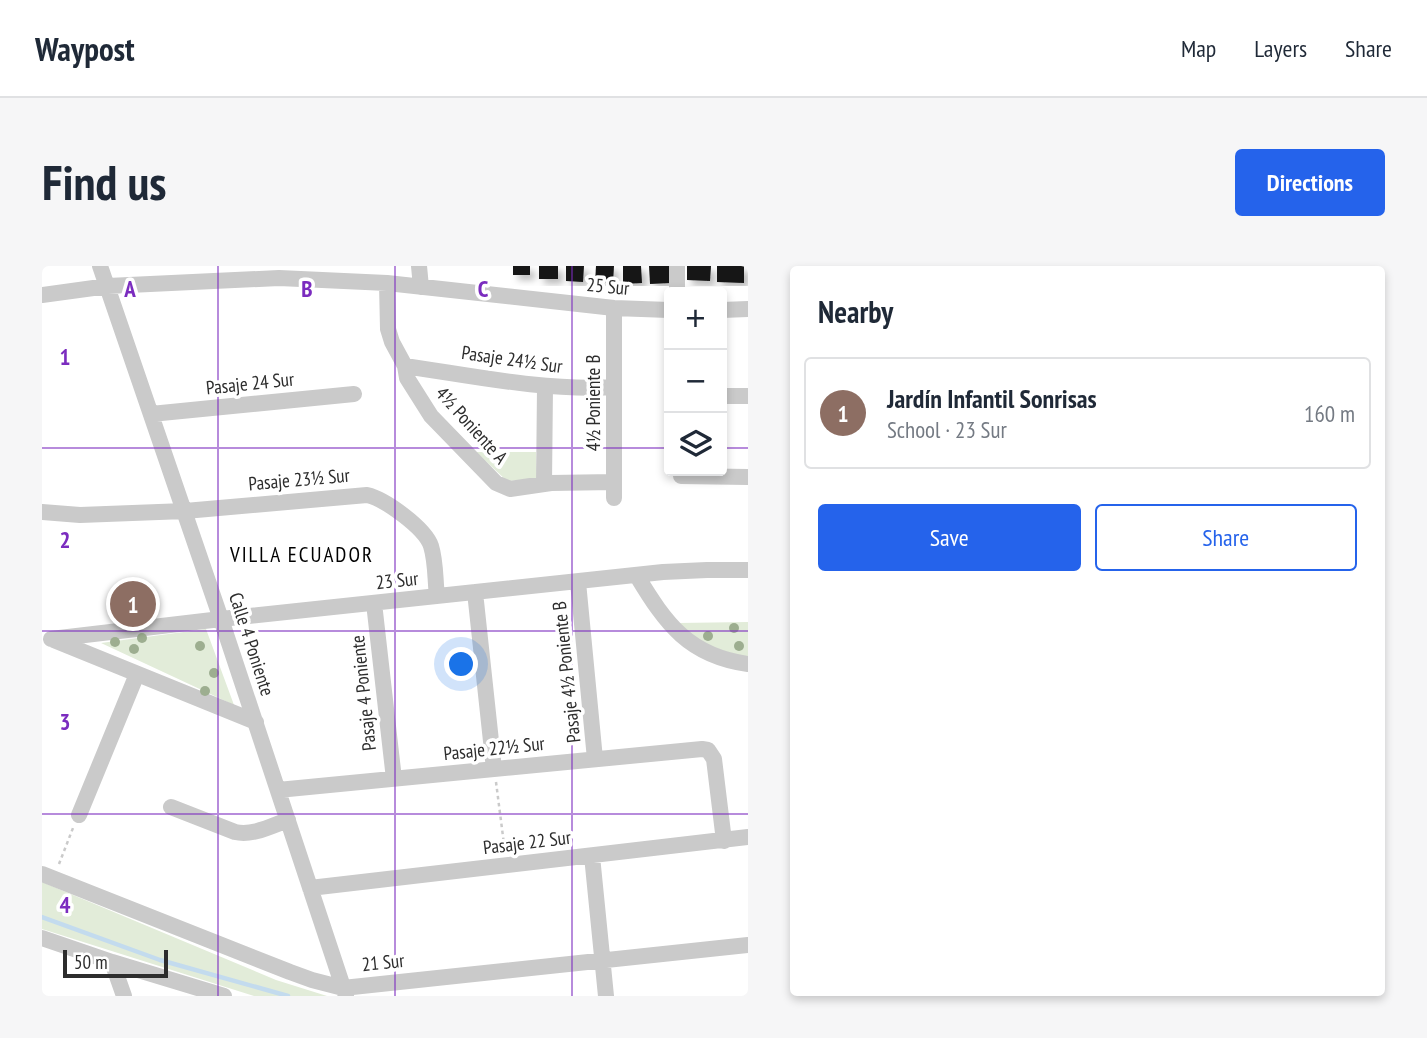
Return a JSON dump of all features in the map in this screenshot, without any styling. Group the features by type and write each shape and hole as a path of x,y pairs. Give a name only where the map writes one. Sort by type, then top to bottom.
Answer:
{"street":[{"name":"Calle 4 Poniente","path":"100,266 222,619 345,992"},
{"path":"419,266 421,287"},
{"path":"677,266 677,287"},
{"name":"25 Sur","path":"42,295 108,286 279,272 345,273 387,284 614,308 664,310"},
{"name":"4½ Poniente A","path":"387,284 389,336 405,366 407,378 431,416 496,483 510,489 544,484 614,490"},
{"name":"4½ Poniente B","path":"614,308 614,490"},
{"path":"727,310 748,309"},
{"name":"Pasaje 24½ Sur","path":"405,366 545,387 614,387"},
{"path":"544,484 545,387"},
{"name":"Pasaje 24 Sur","path":"151,414 354,394"},
{"path":"727,397 748,396"},
{"path":"681,476 748,477"},
{"name":"Pasaje 23½ Sur","path":"42,512 80,515 185,511 359,494 375,497 388,503 428,540 437,596"},
{"name":"23 Sur","path":"47,637 685,570 748,570"},
{"path":"637,576 668,621 697,648 728,662 748,664"},
{"name":"Pasaje 4½ Poniente B","path":"578,582 595,759"},
{"path":"475,592 494,769"},
{"name":"Pasaje 4 Poniente","path":"374,603 394,779"},
{"name":"23 Sur","path":"47,637 256,722"},
{"path":"79,815 137,674"},
{"name":"Pasaje 22½ Sur","path":"278,790 693,749 708,750 715,765 724,841"},
{"path":"172,807 239,833 255,832 288,820"},
{"name":"Pasaje 22 Sur","path":"310,888 748,837"},
{"path":"592,856 606,996"},
{"name":"21 Sur","path":"47,876 345,992 748,945"},
{"path":"42,938 224,996"},
{"path":"113,962 124,996"}],"path":[{"path":"494,769 507,866"},
{"path":"47,876 79,815"}],"green space":[{"path":"476,452 536,452 537,479 507,481"},
{"path":"748,622 748,658 698,648 677,623"},
{"path":"206,629 234,705 101,643"},
{"path":"42,882 276,980 327,996 254,996 42,929"}],"building":[{"path":"513,266 530,266 530,275 513,275"},
{"path":"539,266 558,266 558,279 539,279"},
{"path":"566,266 584,266 583,282 566,281"},
{"path":"596,266 614,266 613,283 595,283"},
{"path":"623,266 641,266 642,283 623,284"},
{"path":"649,266 669,266 670,283 650,284"},
{"path":"687,266 711,266 710,281 687,280"},
{"path":"717,266 744,266 744,283 717,282"}],"waterway":[{"path":"42,917 160,960 288,996"}],"place":[{"name":"Jardín Infantil Sonrisas","path":"133,604"}],"district":[{"name":"VILLA ECUADOR","path":"302,554"}]}
